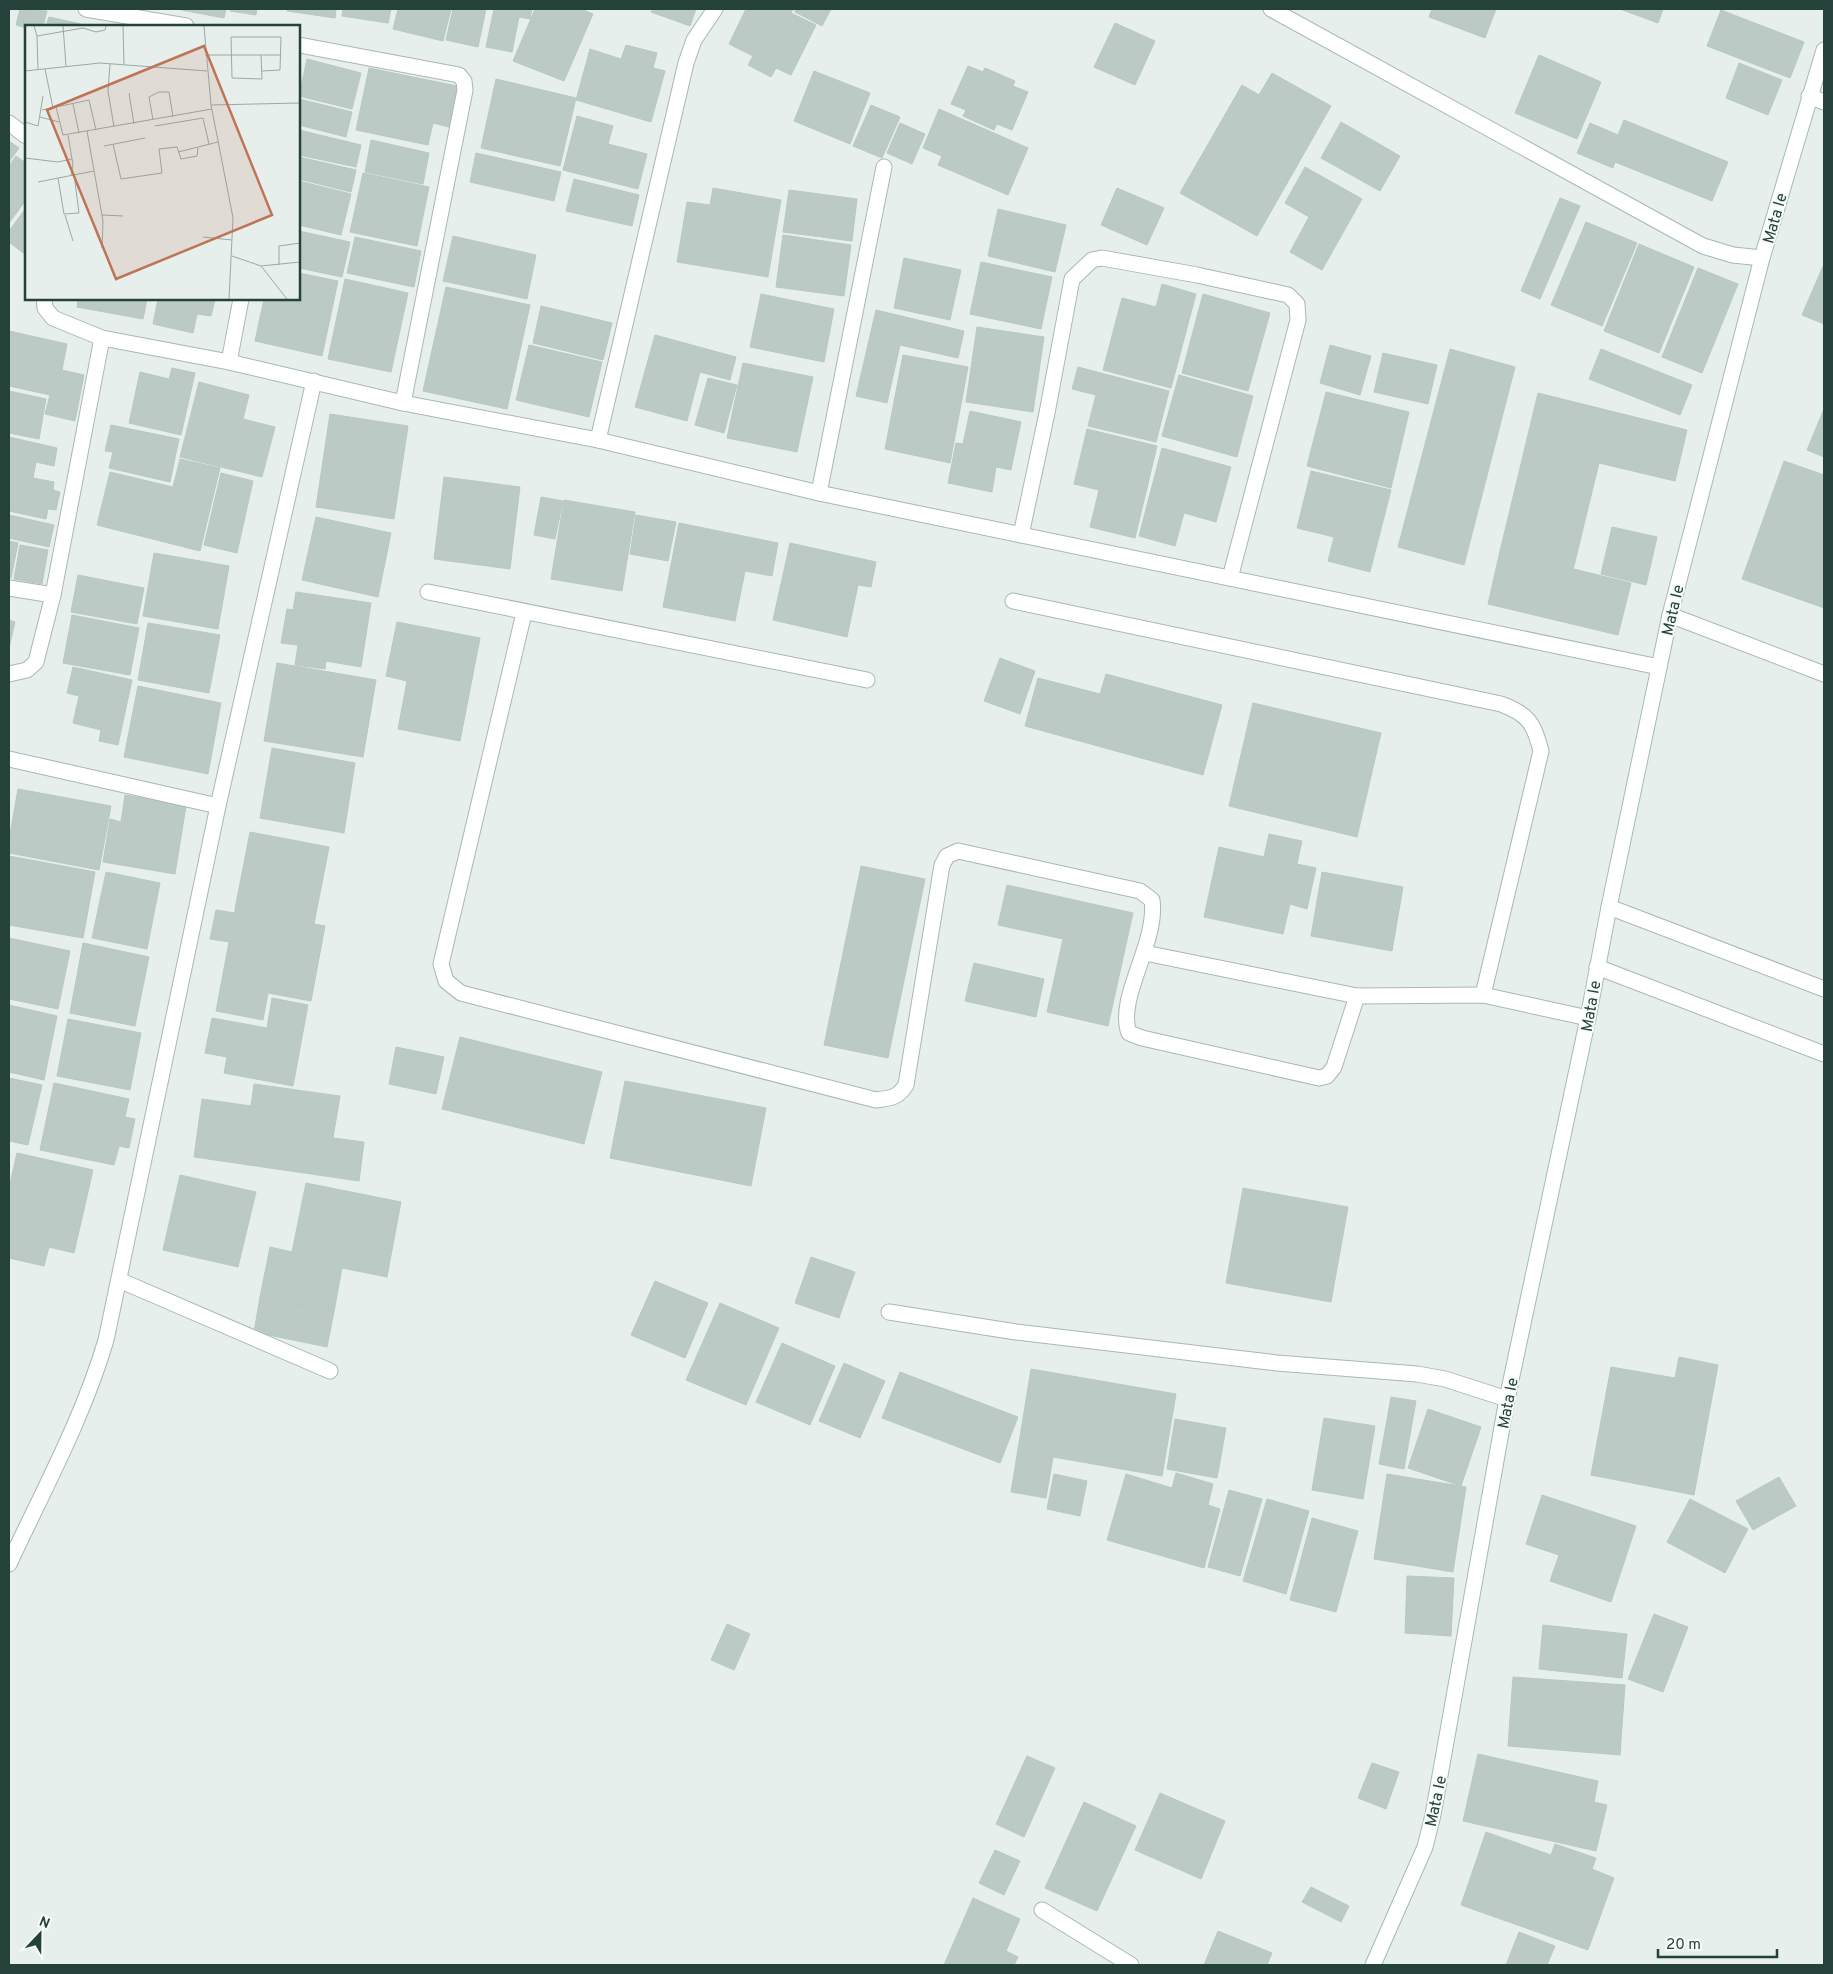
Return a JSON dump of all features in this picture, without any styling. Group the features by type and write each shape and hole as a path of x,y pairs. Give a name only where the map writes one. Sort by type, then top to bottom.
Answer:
{"street":[{"path":"598,440 686,63 694,40 715,9"},
{"path":"1271,9 1703,246 1733,255 1762,258"},
{"path":"94,16 177,25"},
{"path":"300,45 459,75 464,81 465,90 403,403"},
{"name":"Mata Ie","path":"1372,1965 1424,1846 1433,1815 1507,1399 1588,1018 1609,907 1670,615 1762,258 1824,50"},
{"path":"1809,96 1824,102"},
{"path":"9,122 25,135"},
{"path":"819,493 884,167"},
{"path":"1021,535 1047,413 1072,279 1092,260 1102,258 1197,275 1288,295 1296,304 1298,312 1298,320 1230,578"},
{"path":"44,300 45,308 53,318 102,338 230,362 403,403 598,440 819,493 1659,667"},
{"path":"230,362 240,300"},
{"path":"9,674 27,670 36,662 53,595 102,338"},
{"path":"9,1564 95,1376 106,1340 218,806 314,381"},
{"path":"9,588 53,595"},
{"path":"428,592 524,613 867,680"},
{"path":"1013,601 1501,704 1517,710 1531,721 1541,751 1483,994"},
{"path":"524,613 442,964 446,981 461,993 876,1100 900,1095 906,1085 942,866 948,856 958,852 1140,891 1152,900 1153,909 1145,953 1127,1006 1126,1023 1129,1033 1142,1038 1319,1078 1327,1076 1334,1067 1357,996"},
{"path":"1670,615 1824,674"},
{"path":"9,760 218,806"},
{"path":"1609,907 1824,989"},
{"path":"1145,953 1357,996 1483,994 1588,1018"},
{"path":"1597,967 1824,1054"},
{"path":"119,1280 330,1371"},
{"path":"889,1312 1036,1334 1277,1362 1418,1374 1445,1379 1507,1399"},
{"path":"1042,1910 1130,1965"}],"building":[{"path":"20,9 47,11 43,25 25,25 25,28 16,25"},
{"path":"176,9 226,9 224,18"},
{"path":"230,9 257,9 256,15 230,11"},
{"path":"287,9 336,9 335,18 287,11"},
{"path":"343,9 391,9 388,23 342,16"},
{"path":"398,9 451,9 443,41 393,29"},
{"path":"453,9 486,9 478,47 446,40"},
{"path":"494,9 532,9 530,19 519,17 512,52 486,47"},
{"path":"535,9 581,9 593,14 564,81 513,61"},
{"path":"653,9 696,9 690,26 651,12"},
{"path":"746,9 793,9 791,13 816,25 791,75 776,68 771,77 748,65 753,56 729,44"},
{"path":"796,9 831,9 822,26 795,12"},
{"path":"1432,9 1496,9 1485,38 1429,17"},
{"path":"1620,9 1663,9 1658,23"},
{"path":"1721,10 1804,42 1790,78 1707,46"},
{"path":"49,17 81,24 81,25 46,25"},
{"path":"1115,23 1155,41 1135,85 1094,67"},
{"path":"626,45 657,53 653,68 665,71 651,122 576,100 590,49 621,59"},
{"path":"1539,55 1601,82 1577,139 1515,113"},
{"path":"307,59 361,73 352,109 300,96"},
{"path":"1739,63 1782,80 1768,115 1726,98"},
{"path":"968,66 983,72 985,68 1015,81 1013,86 1028,92 1012,130 997,124 994,130 963,116 966,110 951,104"},
{"path":"369,68 457,86 449,127 433,123 428,145 356,130"},
{"path":"814,71 870,93 850,144 794,121"},
{"path":"1272,73 1331,106 1257,236 1180,193 1242,85 1259,95"},
{"path":"496,79 576,98 560,166 481,148"},
{"path":"300,99 352,112 346,137 300,125"},
{"path":"871,105 900,117 882,158 853,146"},
{"path":"939,109 1028,148 1008,195 938,165 942,156 923,148"},
{"path":"577,116 613,126 608,144 647,154 638,189 563,170"},
{"path":"1624,120 1728,162 1712,201 1615,162 1613,168 1577,153 1590,123 1618,135"},
{"path":"1341,122 1400,156 1380,191 1321,158"},
{"path":"900,123 925,134 912,164 887,153"},
{"path":"300,130 361,145 356,167 300,155"},
{"path":"371,140 429,153 423,184 365,172"},
{"path":"9,141 19,148 9,162"},
{"path":"476,153 561,172 554,201 470,182"},
{"path":"16,156 25,162 25,201 9,223 9,166"},
{"path":"300,157 356,170 351,192 300,179"},
{"path":"1305,167 1362,199 1322,270 1290,252 1309,217 1285,203"},
{"path":"363,173 429,187 417,246 350,232"},
{"path":"574,179 639,195 632,226 566,211"},
{"path":"300,181 351,194 341,235 300,225"},
{"path":"713,188 781,200 768,277 677,262 687,202 710,205"},
{"path":"1117,188 1164,208 1147,245 1101,225"},
{"path":"789,190 857,199 852,241 783,232"},
{"path":"1560,198 1580,206 1540,299 1521,291"},
{"path":"25,209 25,254 9,242 9,231"},
{"path":"998,209 1066,225 1055,272 988,256"},
{"path":"1586,222 1637,243 1602,326 1551,305"},
{"path":"300,231 350,242 342,277 300,268"},
{"path":"783,235 851,245 844,296 776,287"},
{"path":"453,236 536,255 527,299 443,281"},
{"path":"355,237 421,251 414,287 347,273"},
{"path":"1639,244 1694,267 1659,353 1604,331"},
{"path":"904,258 961,270 950,320 894,308"},
{"path":"981,262 1052,277 1041,329 970,314"},
{"path":"1824,264 1824,324 1802,315"},
{"path":"1698,268 1738,284 1702,373 1662,357"},
{"path":"300,273 338,281 322,356 255,341 264,300 300,300"},
{"path":"345,279 408,293 391,372 328,359"},
{"path":"1162,284 1196,294 1171,388 1103,370 1122,298 1156,307"},
{"path":"446,287 530,305 520,351 436,332"},
{"path":"761,294 834,309 824,362 750,347"},
{"path":"1203,294 1270,313 1248,391 1182,373"},
{"path":"78,300 147,300 143,319 77,307"},
{"path":"158,300 215,300 211,316 197,314 193,333 153,324"},
{"path":"541,306 612,323 603,360 533,343"},
{"path":"876,310 964,331 958,358 900,345 887,403 856,396"},
{"path":"977,327 1044,337 1033,412 966,402"},
{"path":"9,331 67,344 62,370 84,375 75,421 45,414 50,395 9,386"},
{"path":"436,332 520,351 507,409 423,391"},
{"path":"655,335 736,357 730,380 700,372 687,421 635,407"},
{"path":"529,345 602,362 589,417 516,400"},
{"path":"1330,345 1371,356 1360,395 1320,383"},
{"path":"1450,349 1515,367 1464,565 1398,547"},
{"path":"1601,349 1692,385 1680,415 1589,379"},
{"path":"1383,353 1437,365 1428,404 1374,392"},
{"path":"903,355 968,367 950,463 885,449"},
{"path":"743,363 813,377 797,452 727,438"},
{"path":"1078,367 1169,391 1156,442 1088,426 1096,395 1072,389"},
{"path":"172,368 195,373 181,435 129,423 140,372 169,379"},
{"path":"1179,375 1253,396 1237,457 1162,436"},
{"path":"708,378 737,385 724,433 695,425"},
{"path":"199,382 249,395 243,419 275,427 262,477 180,457"},
{"path":"9,391 46,399 39,439 9,433"},
{"path":"1326,392 1409,412 1391,488 1307,466"},
{"path":"1538,393 1687,430 1675,481 1599,463 1573,570 1500,551"},
{"path":"1824,409 1824,457 1807,450"},
{"path":"970,411 1021,422 1011,470 996,467 992,492 948,483 956,443 963,444"},
{"path":"330,414 408,426 394,519 316,507"},
{"path":"111,425 179,439 170,482 109,468 113,452 105,451"},
{"path":"1087,429 1157,446 1135,538 1090,527 1099,490 1074,484"},
{"path":"9,437 57,448 54,466 36,462 33,478 54,482 53,490 60,492 56,510 48,509 46,519 9,511"},
{"path":"1162,448 1231,467 1216,522 1184,513 1175,546 1139,536"},
{"path":"180,459 220,468 200,551 97,525 110,472 173,487"},
{"path":"1784,461 1824,475 1824,608 1742,579"},
{"path":"1311,471 1391,490 1370,572 1328,561 1334,537 1297,528"},
{"path":"221,473 253,481 237,553 204,545"},
{"path":"444,477 520,487 510,569 434,559"},
{"path":"541,497 563,501 555,539 534,535"},
{"path":"564,500 635,512 622,591 551,579"},
{"path":"9,515 54,525 49,547 9,538"},
{"path":"636,515 676,522 668,561 630,554"},
{"path":"316,517 391,533 378,597 302,580"},
{"path":"679,523 778,543 772,576 745,571 735,621 663,607"},
{"path":"1612,527 1657,537 1646,585 1601,574"},
{"path":"9,541 18,543 11,578 9,577"},
{"path":"790,543 876,562 871,587 858,585 847,637 773,620"},
{"path":"20,545 48,550 42,584 14,579"},
{"path":"1500,551 1631,583 1618,635 1488,604"},
{"path":"154,553 229,566 218,629 143,616"},
{"path":"78,575 144,588 137,624 71,612"},
{"path":"296,592 371,603 361,667 326,661 325,669 295,665 298,645 281,643 287,609 293,610"},
{"path":"72,615 139,628 130,675 63,663"},
{"path":"9,620 15,622 9,648"},
{"path":"397,622 480,638 460,741 398,729 407,681 386,676"},
{"path":"148,623 220,635 209,693 138,680"},
{"path":"1000,658 1035,671 1020,714 984,701"},
{"path":"277,663 376,680 363,757 264,741"},
{"path":"73,667 132,680 118,745 99,741 101,730 73,723 79,696 67,693"},
{"path":"1106,674 1222,705 1203,775 1025,726 1038,678 1100,694"},
{"path":"138,686 221,703 208,774 124,757"},
{"path":"1253,703 1381,733 1357,837 1229,806"},
{"path":"272,748 355,763 344,833 260,818"},
{"path":"18,789 111,806 99,870 9,853 9,840"},
{"path":"125,795 186,806 175,874 103,862 110,819 121,822"},
{"path":"250,832 329,847 314,924 235,909"},
{"path":"1269,834 1302,841 1297,864 1316,868 1307,909 1290,904 1283,934 1204,917 1219,847 1264,857"},
{"path":"9,856 95,872 83,938 9,925"},
{"path":"861,866 925,879 888,1058 824,1045"},
{"path":"106,872 160,883 147,949 92,938"},
{"path":"1322,872 1403,887 1392,951 1311,936"},
{"path":"1007,885 1133,913 1108,1026 1047,1012 1063,939 998,925"},
{"path":"235,909 325,926 311,1001 268,993 263,1020 216,1011 229,942 210,939 216,910 235,913"},
{"path":"9,938 70,951 58,1009 9,999"},
{"path":"83,943 149,957 135,1026 70,1013"},
{"path":"974,963 1044,979 1036,1017 965,1001"},
{"path":"272,998 308,1005 293,1086 224,1073 227,1057 205,1053 212,1018 267,1028"},
{"path":"9,1005 57,1016 44,1080 9,1072"},
{"path":"68,1019 141,1033 130,1090 57,1076"},
{"path":"460,1037 602,1072 584,1144 442,1109"},
{"path":"396,1047 444,1057 436,1094 389,1084"},
{"path":"9,1078 42,1085 28,1145 9,1141"},
{"path":"625,1081 766,1108 751,1186 610,1158"},
{"path":"54,1083 129,1099 125,1117 135,1119 129,1148 119,1146 114,1165 40,1150"},
{"path":"254,1084 340,1096 333,1138 364,1142 359,1181 194,1157 202,1099 251,1106"},
{"path":"17,1153 93,1170 74,1253 49,1247 44,1266 9,1258 9,1188"},
{"path":"180,1175 256,1192 238,1267 163,1250"},
{"path":"306,1183 401,1202 387,1277 342,1268 334,1312 260,1297 270,1247 292,1252"},
{"path":"1243,1188 1348,1207 1331,1302 1226,1283"},
{"path":"811,1257 855,1272 839,1318 795,1303"},
{"path":"655,1281 708,1303 685,1358 631,1335"},
{"path":"260,1297 334,1312 327,1347 254,1332"},
{"path":"720,1303 779,1328 746,1405 686,1380"},
{"path":"782,1343 835,1366 810,1425 756,1402"},
{"path":"1679,1357 1718,1365 1694,1495 1591,1475 1611,1367 1675,1378"},
{"path":"844,1363 885,1381 860,1438 819,1421"},
{"path":"1031,1369 1176,1394 1162,1476 1053,1457 1046,1498 1011,1492"},
{"path":"900,1372 1018,1417 1000,1463 882,1418"},
{"path":"1391,1397 1416,1401 1404,1469 1379,1464"},
{"path":"1428,1409 1481,1427 1461,1486 1408,1468"},
{"path":"1324,1418 1375,1426 1363,1499 1312,1490"},
{"path":"1175,1419 1226,1428 1217,1478 1167,1469"},
{"path":"1176,1473 1213,1484 1208,1505 1220,1509 1204,1568 1107,1540 1126,1474 1172,1488"},
{"path":"1054,1474 1087,1481 1080,1516 1047,1509"},
{"path":"1387,1474 1466,1487 1453,1572 1374,1559"},
{"path":"1779,1477 1796,1506 1753,1530 1736,1501"},
{"path":"1229,1490 1262,1499 1240,1576 1208,1567"},
{"path":"1542,1495 1636,1526 1611,1602 1550,1581 1559,1555 1526,1544"},
{"path":"1267,1499 1309,1511 1286,1594 1243,1581"},
{"path":"1690,1499 1748,1529 1725,1573 1667,1542"},
{"path":"1312,1518 1358,1531 1336,1612 1290,1600"},
{"path":"1407,1576 1454,1578 1451,1636 1405,1633"},
{"path":"1654,1614 1688,1627 1663,1692 1628,1679"},
{"path":"727,1624 750,1634 734,1670 711,1660"},
{"path":"1543,1625 1627,1634 1622,1678 1539,1669"},
{"path":"1513,1677 1625,1685 1620,1755 1508,1746"},
{"path":"1478,1754 1598,1781 1594,1802 1607,1805 1596,1851 1463,1821"},
{"path":"1027,1756 1055,1768 1024,1837 996,1824"},
{"path":"1372,1763 1399,1772 1386,1809 1358,1798"},
{"path":"1160,1793 1225,1821 1201,1879 1135,1850"},
{"path":"1084,1802 1136,1826 1097,1911 1045,1888"},
{"path":"1486,1832 1551,1855 1555,1844 1596,1858 1592,1869 1614,1878 1588,1950 1461,1905"},
{"path":"995,1850 1020,1861 1004,1895 979,1883"},
{"path":"1311,1887 1349,1906 1341,1922 1302,1902"},
{"path":"973,1898 1020,1919 1006,1951 1018,1957 1014,1965 944,1965"},
{"path":"1218,1931 1272,1953 1267,1965 1204,1965"},
{"path":"1519,1932 1555,1946 1547,1965 1506,1965"}]}
